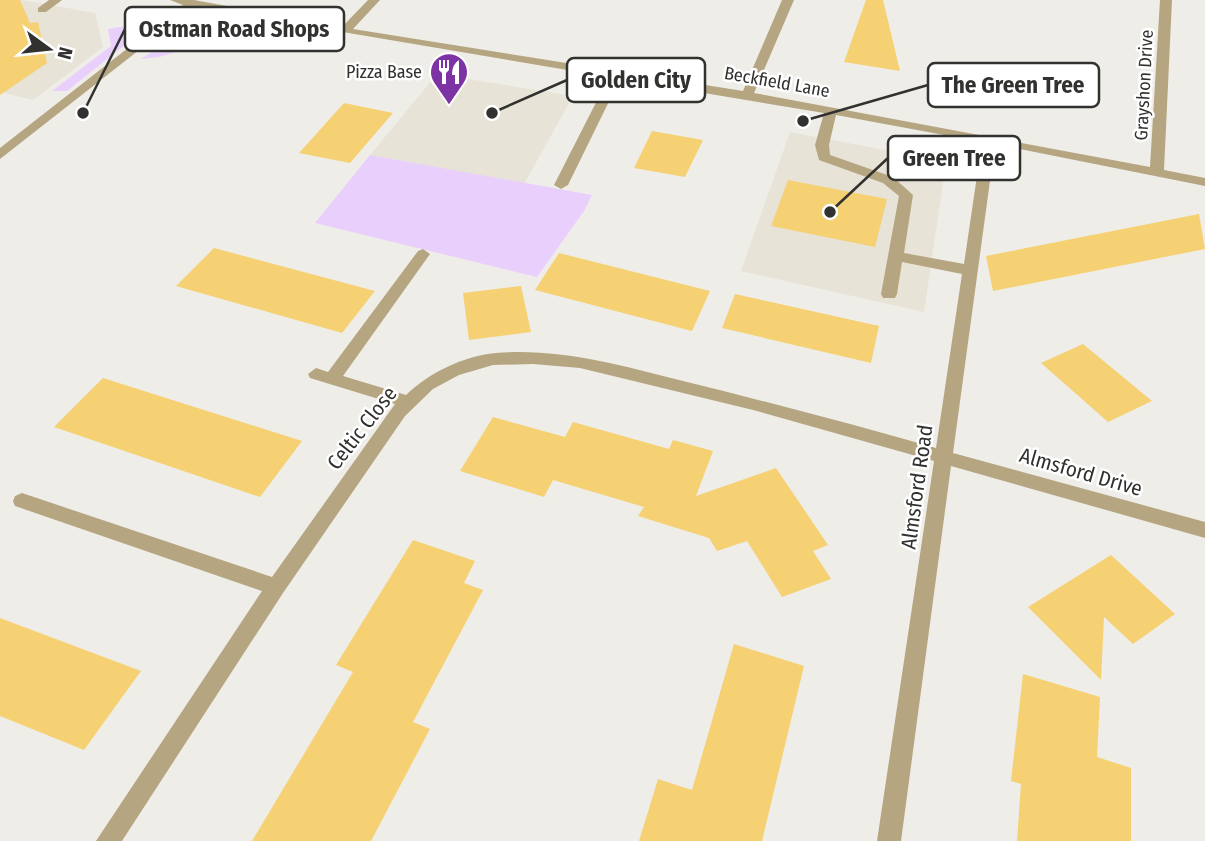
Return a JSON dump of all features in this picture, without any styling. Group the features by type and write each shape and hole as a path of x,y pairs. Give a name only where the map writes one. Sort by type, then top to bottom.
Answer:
{"street":[{"path":"42,10 56,0"},
{"name":"Beckfield Lane","path":"176,0 747,96 989,139 1205,182"},
{"path":"346,29 374,0"},
{"path":"747,96 788,0"},
{"name":"Grayshon Drive","path":"1157,172 1166,0"},
{"path":"0,155 192,3"},
{"path":"561,185 616,75"},
{"path":"831,111 822,145 824,157 837,165 883,175 897,184 906,195 888,294"},
{"name":"Almsford Road","path":"889,841 989,139"},
{"path":"409,402 324,376 424,254"},
{"path":"895,256 970,270"},
{"name":"Celtic Close","path":"108,841 276,587 399,411 427,385 453,371 493,359 533,358 580,362 753,404 945,456"},
{"name":"Almsford Drive","path":"945,456 1205,530"},
{"path":"22,501 276,587"}],"shaded area":[{"path":"0,0 22,0 95,13 103,47 33,100 0,92"},
{"path":"126,26 138,29 131,40 67,91 52,91 111,46 108,29"},
{"path":"178,35 203,40 227,37 159,57 141,59"},
{"path":"437,74 573,96 524,184 370,155"},
{"path":"790,132 932,159 945,170 924,312 741,271"},
{"path":"370,155 592,195 584,211 537,277 315,223"}],"building":[{"path":"0,0 20,0 30,23 38,22 47,63 0,95"},
{"path":"866,0 883,0 900,71 844,62"},
{"path":"344,103 393,113 350,163 299,153"},
{"path":"652,131 703,140 685,177 634,168"},
{"path":"788,180 887,199 875,247 771,226"},
{"path":"1199,214 1205,249 993,291 986,256"},
{"path":"214,248 375,291 342,333 176,286"},
{"path":"559,253 710,291 692,331 535,290"},
{"path":"521,286 531,332 469,340 463,293"},
{"path":"735,294 879,326 871,363 722,328"},
{"path":"1083,344 1152,401 1108,422 1041,363"},
{"path":"103,378 302,441 260,497 54,427"},
{"path":"493,417 565,437 573,422 669,449 673,440 713,451 696,496 776,468 828,545 813,551 831,579 782,597 747,541 717,551 709,538 638,516 644,507 553,480 544,497 460,471"},
{"path":"413,540 475,561 464,583 483,590 413,722 430,729 371,841 252,841 353,672 336,665"},
{"path":"1111,555 1175,614 1133,644 1104,617 1101,680 1028,607"},
{"path":"0,618 141,671 84,750 0,716"},
{"path":"734,644 804,666 762,841 639,841 658,779 692,790"},
{"path":"1023,674 1100,697 1097,757 1131,768 1131,841 1017,841 1021,784 1011,781"}],"place":[{"name":"Pizza Base","path":"449,106"},
{"name":"Ostman Road Shops","path":"83,113"},
{"name":"Golden City","path":"492,113"},
{"name":"The Green Tree","path":"803,121"},
{"name":"Green Tree","path":"830,212"}]}
